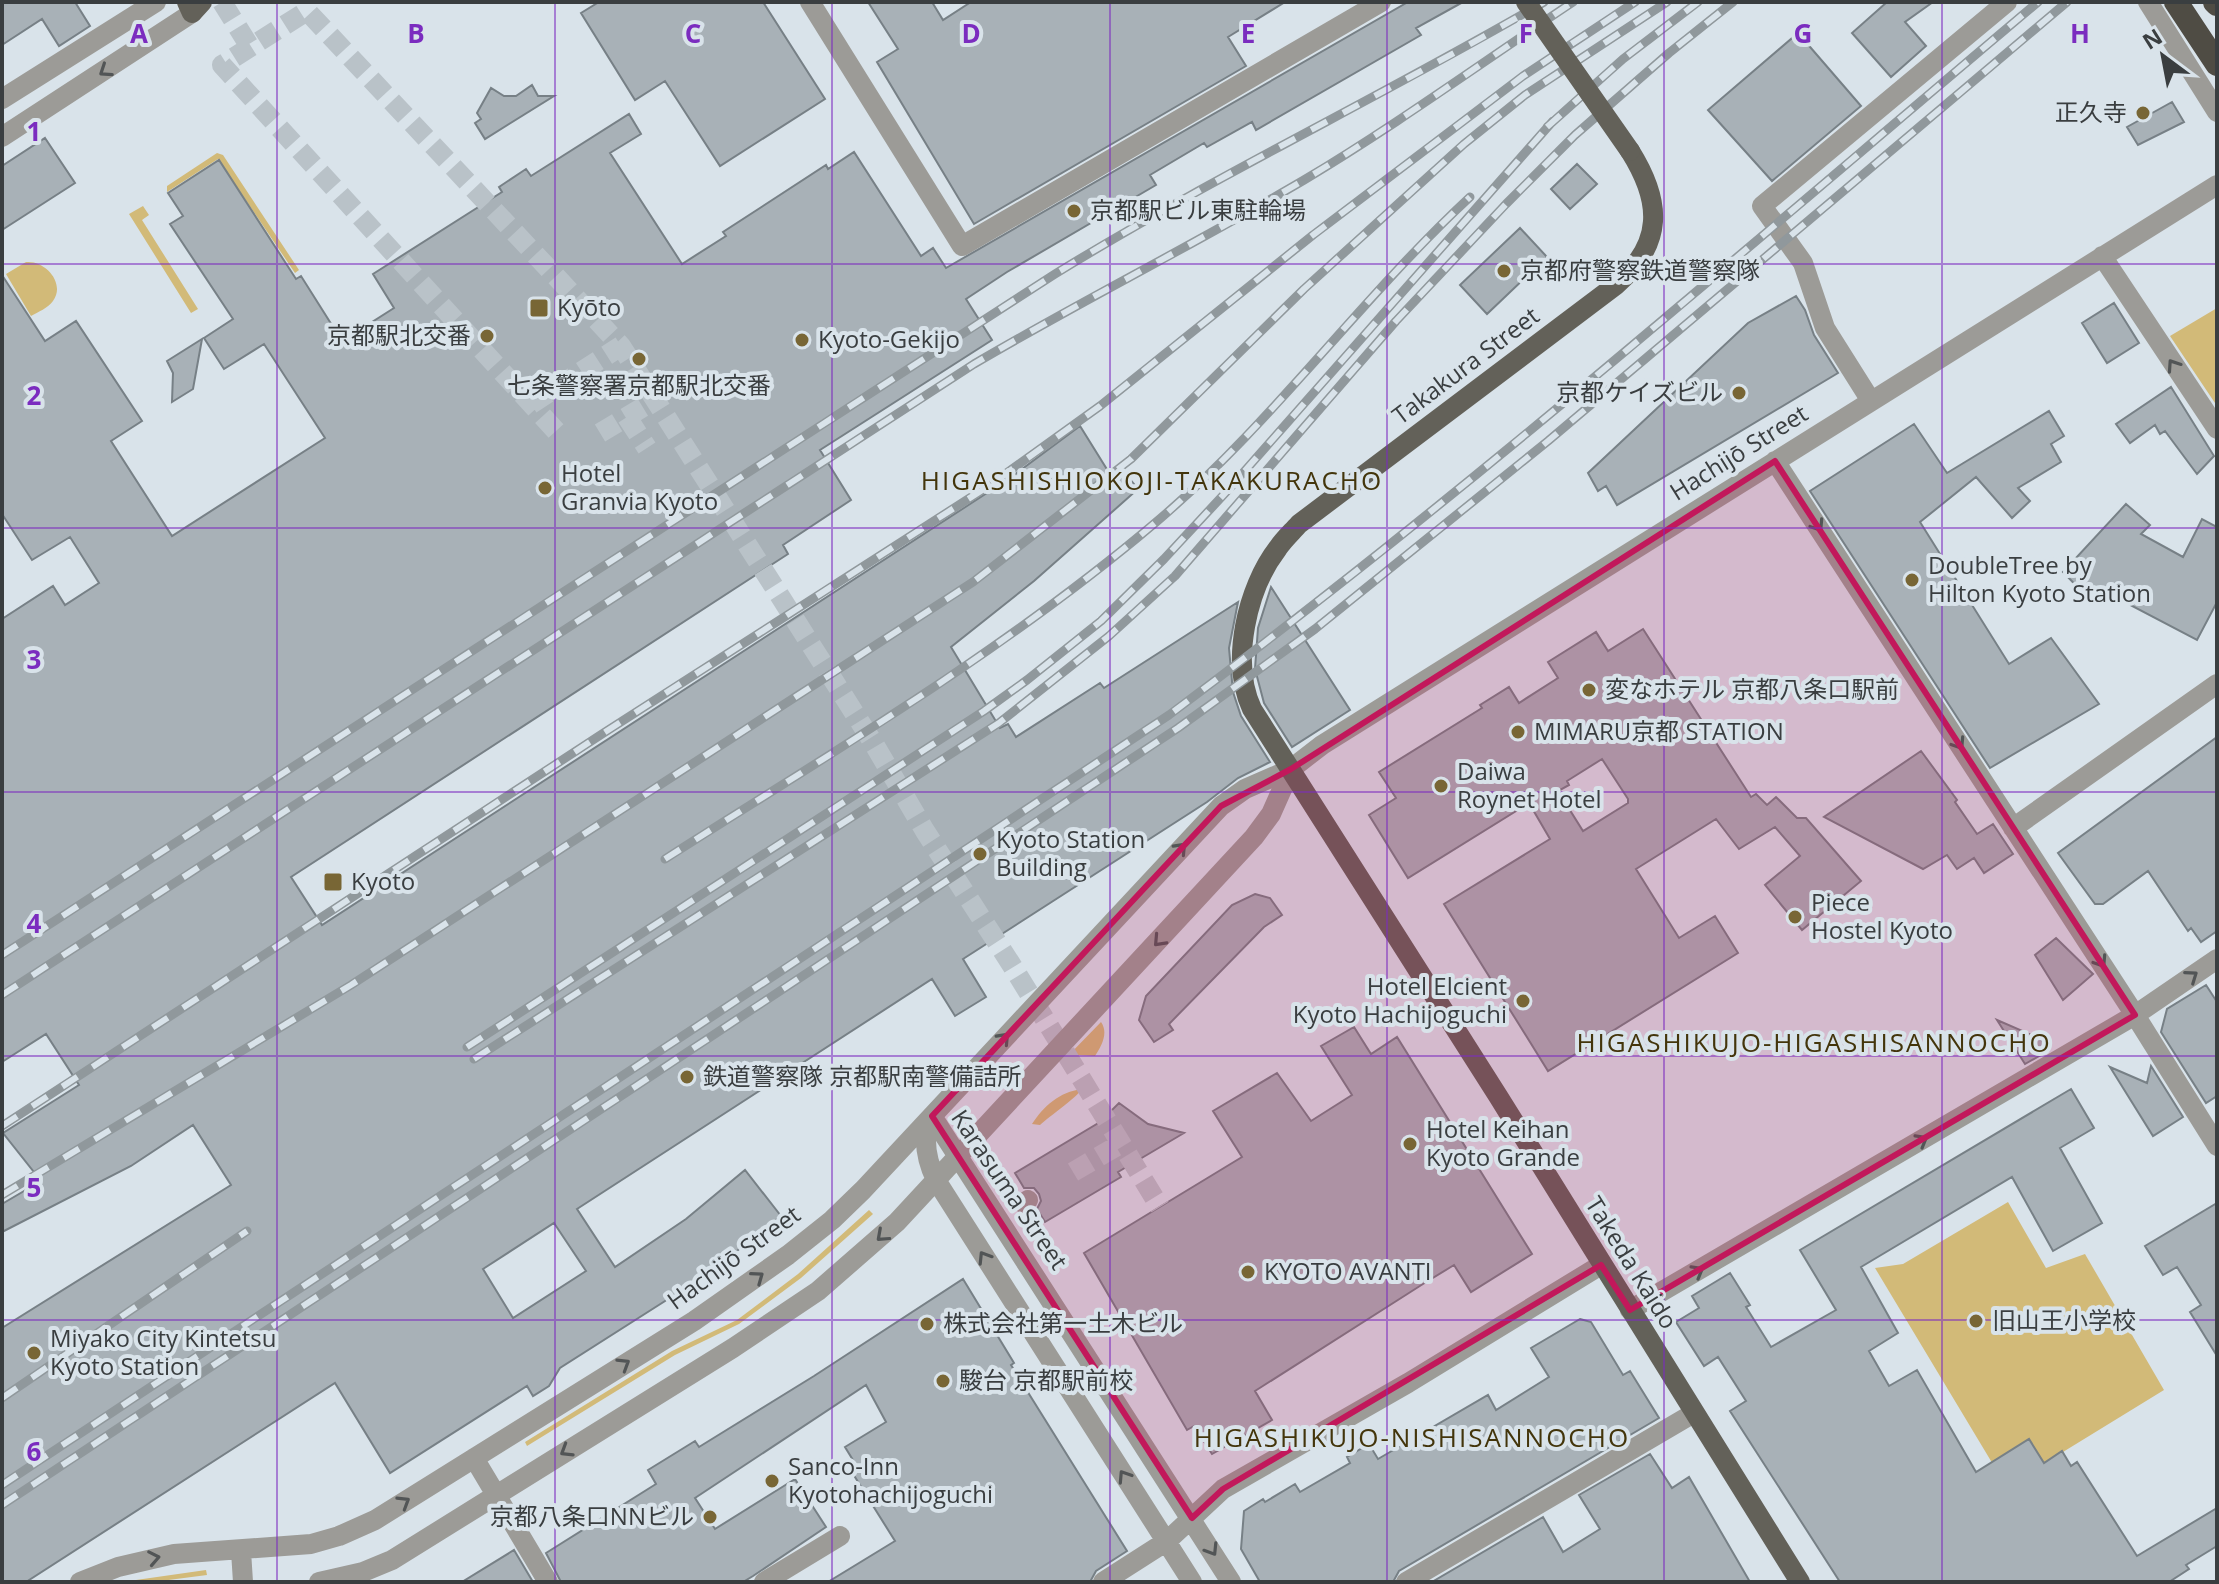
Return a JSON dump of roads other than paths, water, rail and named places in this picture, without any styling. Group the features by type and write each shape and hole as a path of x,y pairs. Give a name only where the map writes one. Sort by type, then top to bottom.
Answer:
{"highway":[{"path":"2176,2 2217,64"}],"main road":[{"name":"Takakura Street","path":"1291,769 1252,709 1241,675 1248,618 1265,570 1277,549 1299,524 1629,274 1647,247 1654,217 1649,184 1630,151 1526,2"},
{"name":"Takeda Kaido","path":"1291,769 1800,1582"}],"street":[{"path":"2,99 156,2"},
{"path":"810,2 962,246 1381,2"},
{"path":"1871,401 1825,328 1803,263 1762,206 2007,2"},
{"path":"2148,2 2217,112"},
{"path":"2,137 194,6"},
{"name":"Hachijō Street","path":"80,1582 146,1559 174,1554 311,1544 339,1536 375,1520 694,1321 788,1255 863,1190 1221,806 1245,789 1291,769 1322,745 2217,185"},
{"path":"2102,256 2217,429"},
{"path":"1775,461 2217,1146"},
{"path":"2013,828 2217,684"},
{"name":"Hachijō Street","path":"319,1582 363,1572 392,1560 818,1291 897,1222 1254,837 1271,814 1291,769"},
{"path":"1630,1310 2135,1015 2217,959"},
{"name":"Karasuma Street","path":"932,1116 1231,1582"},
{"name":"Karasuma Street","path":"932,1116 926,1130 926,1143 936,1180 1192,1582"},
{"path":"1103,1582 1167,1541 1223,1489 1408,1383 1601,1265"},
{"path":"1406,1582 1694,1413"},
{"path":"474,1458 548,1582"},
{"path":"764,1582 840,1536"},
{"path":"241,1551 243,1582"}],"tunnel":[{"path":"222,2 250,47"},
{"path":"556,431 222,65 307,11 621,346 874,744 1160,1207"},
{"path":"531,404 621,346"},
{"path":"600,433 655,400"},
{"path":"627,417 647,448"},
{"path":"1073,1172 1122,1143"}],"railway":[{"path":"2,955 1055,274 1176,203 1544,2"},
{"path":"2,995 974,364 1304,180 1573,2"},
{"path":"2,1126 990,485 1100,406 1313,235 1523,76 1635,2"},
{"path":"2,1195 351,985 973,582 1131,459 1304,289 1464,144 1525,95 1667,2"},
{"path":"1547,127 1623,59 1698,2"},
{"path":"474,1059 999,723 1109,636 1175,576 1396,321 1506,204 1575,135 1733,2"},
{"path":"2,1485 1169,715 1501,455 2038,2"},
{"path":"2,1505 1178,728 1315,629 1548,441 2067,2"},
{"path":"467,1047 984,711 1101,621 1228,490 1553,121"},
{"path":"665,859 977,658 1038,615 1155,523 1238,445 1390,278 1470,197"},
{"path":"2,1398 247,1231"}],"place":[{"name":"正久寺","path":"2143,113"},
{"name":"京都駅ビル東駐輪場","path":"1074,211"},
{"name":"京都府警察鉄道警察隊","path":"1504,271"},
{"name":"Kyōto","path":"539,308"},
{"name":"京都駅北交番","path":"487,336"},
{"name":"Kyoto-Gekijo","path":"802,340"},
{"name":"七条警察署京都駅北交番","path":"639,359"},
{"name":"京都ケイズビル","path":"1739,393"},
{"name":"Hotel Granvia Kyoto","path":"545,488"},
{"name":"DoubleTree by Hilton Kyoto Station","path":"1912,580"},
{"name":"変なホテル 京都八条口駅前","path":"1589,690"},
{"name":"MIMARU京都 STATION","path":"1518,732"},
{"name":"Daiwa Roynet Hotel","path":"1441,786"},
{"name":"Kyoto Station Building","path":"980,854"},
{"name":"Kyoto","path":"333,882"},
{"name":"Piece Hostel Kyoto","path":"1795,917"},
{"name":"Hotel Elcient Kyoto Hachijoguchi","path":"1523,1001"},
{"name":"鉄道警察隊 京都駅南警備詰所","path":"687,1077"},
{"name":"Hotel Keihan Kyoto Grande","path":"1410,1144"},
{"name":"KYOTO AVANTI","path":"1248,1272"},
{"name":"旧山王小学校","path":"1976,1321"},
{"name":"株式会社第一土木ビル","path":"927,1324"},
{"name":"Miyako City Kintetsu Kyoto Station","path":"34,1353"},
{"name":"駿台 京都駅前校","path":"943,1381"},
{"name":"Sanco-Inn Kyotohachijoguchi","path":"772,1481"},
{"name":"京都八条口NNビル","path":"710,1517"}],"district":[{"name":"HIGASHISHIOKOJI-TAKAKURACHO","path":"1152,481"},
{"name":"HIGASHIKUJO-HIGASHISANNOCHO","path":"1814,1043"},
{"name":"HIGASHIKUJO-NISHISANNOCHO","path":"1412,1438"}]}
